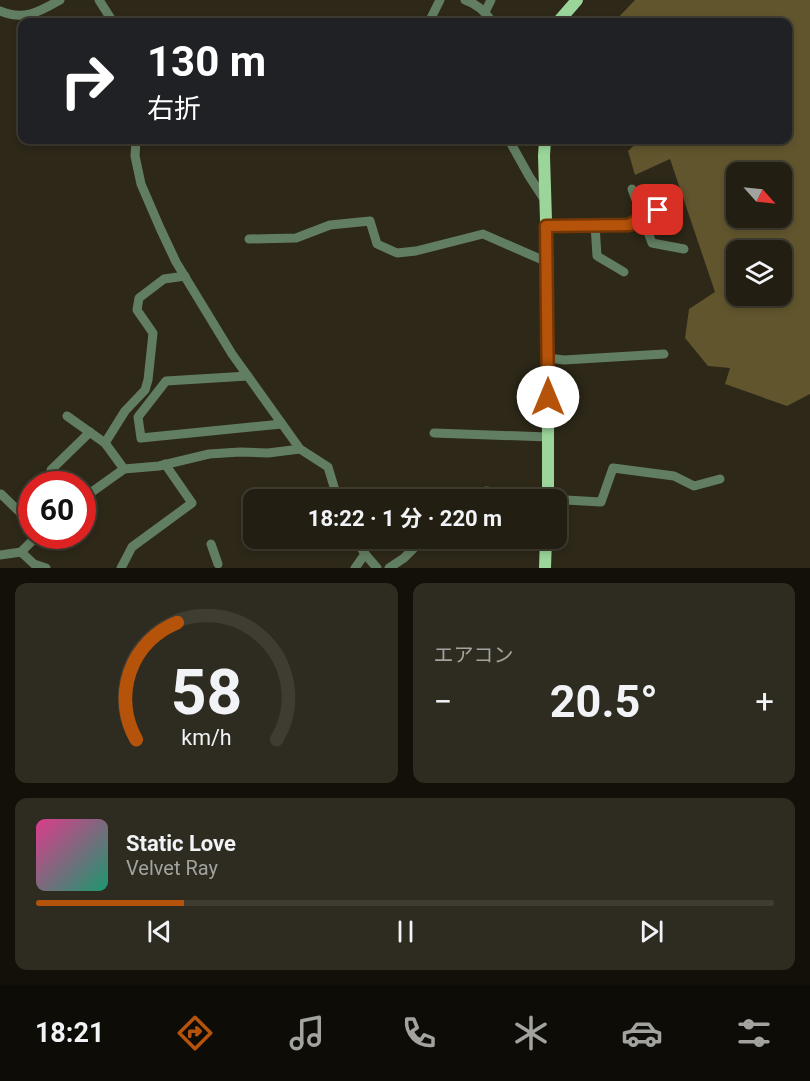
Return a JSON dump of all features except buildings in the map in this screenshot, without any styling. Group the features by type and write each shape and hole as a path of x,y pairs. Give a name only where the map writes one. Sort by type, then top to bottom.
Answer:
{"main road":[{"path":"561,18 577,0"},
{"path":"545,144 548,489"},
{"path":"545,568 546,549"}],"street":[{"path":"0,11 19,16 44,9 60,0"},
{"path":"99,0 110,18"},
{"path":"431,18 440,0"},
{"path":"465,0 478,6 489,18"},
{"path":"485,12 491,0"},
{"path":"136,144 135,156 141,184 160,228 185,276 232,354 300,449 328,467 335,489"},
{"path":"511,144 546,202"},
{"path":"632,189 652,243 684,249"},
{"path":"546,226 629,225 658,210"},
{"path":"249,239 296,238 330,225 370,221 377,244 397,253 416,251 483,234 547,262"},
{"path":"595,225 597,256 624,272"},
{"path":"105,443 125,411 145,390 148,380 153,333 137,310 139,298 164,279 185,276"},
{"path":"548,358 564,360 664,354"},
{"path":"248,376 166,381 138,417 141,438 282,424"},
{"path":"67,416 105,443 124,469"},
{"path":"51,470 90,432"},
{"path":"434,433 548,437"},
{"path":"96,489 124,469 165,464 209,454 268,453 300,449"},
{"path":"121,568 132,547 192,503 165,464"},
{"path":"567,500 601,502 613,468 674,476 694,486 720,479"},
{"path":"1,494 18,510"},
{"path":"211,544 218,567"},
{"path":"0,555 21,552 24,549"},
{"path":"363,549 377,568"},
{"path":"389,568 413,549"},
{"path":"21,552 34,564 46,568"},
{"path":"355,568 366,554"}],"shaded area":[{"path":"635,0 810,0 810,394 787,406 725,384 730,368 708,366 685,338 689,309 715,292 670,159 635,175 628,151 636,144 659,146 660,144 792,144 792,18 618,18"}],"route":[{"path":"548,397 546,226 629,225 658,210"}]}
